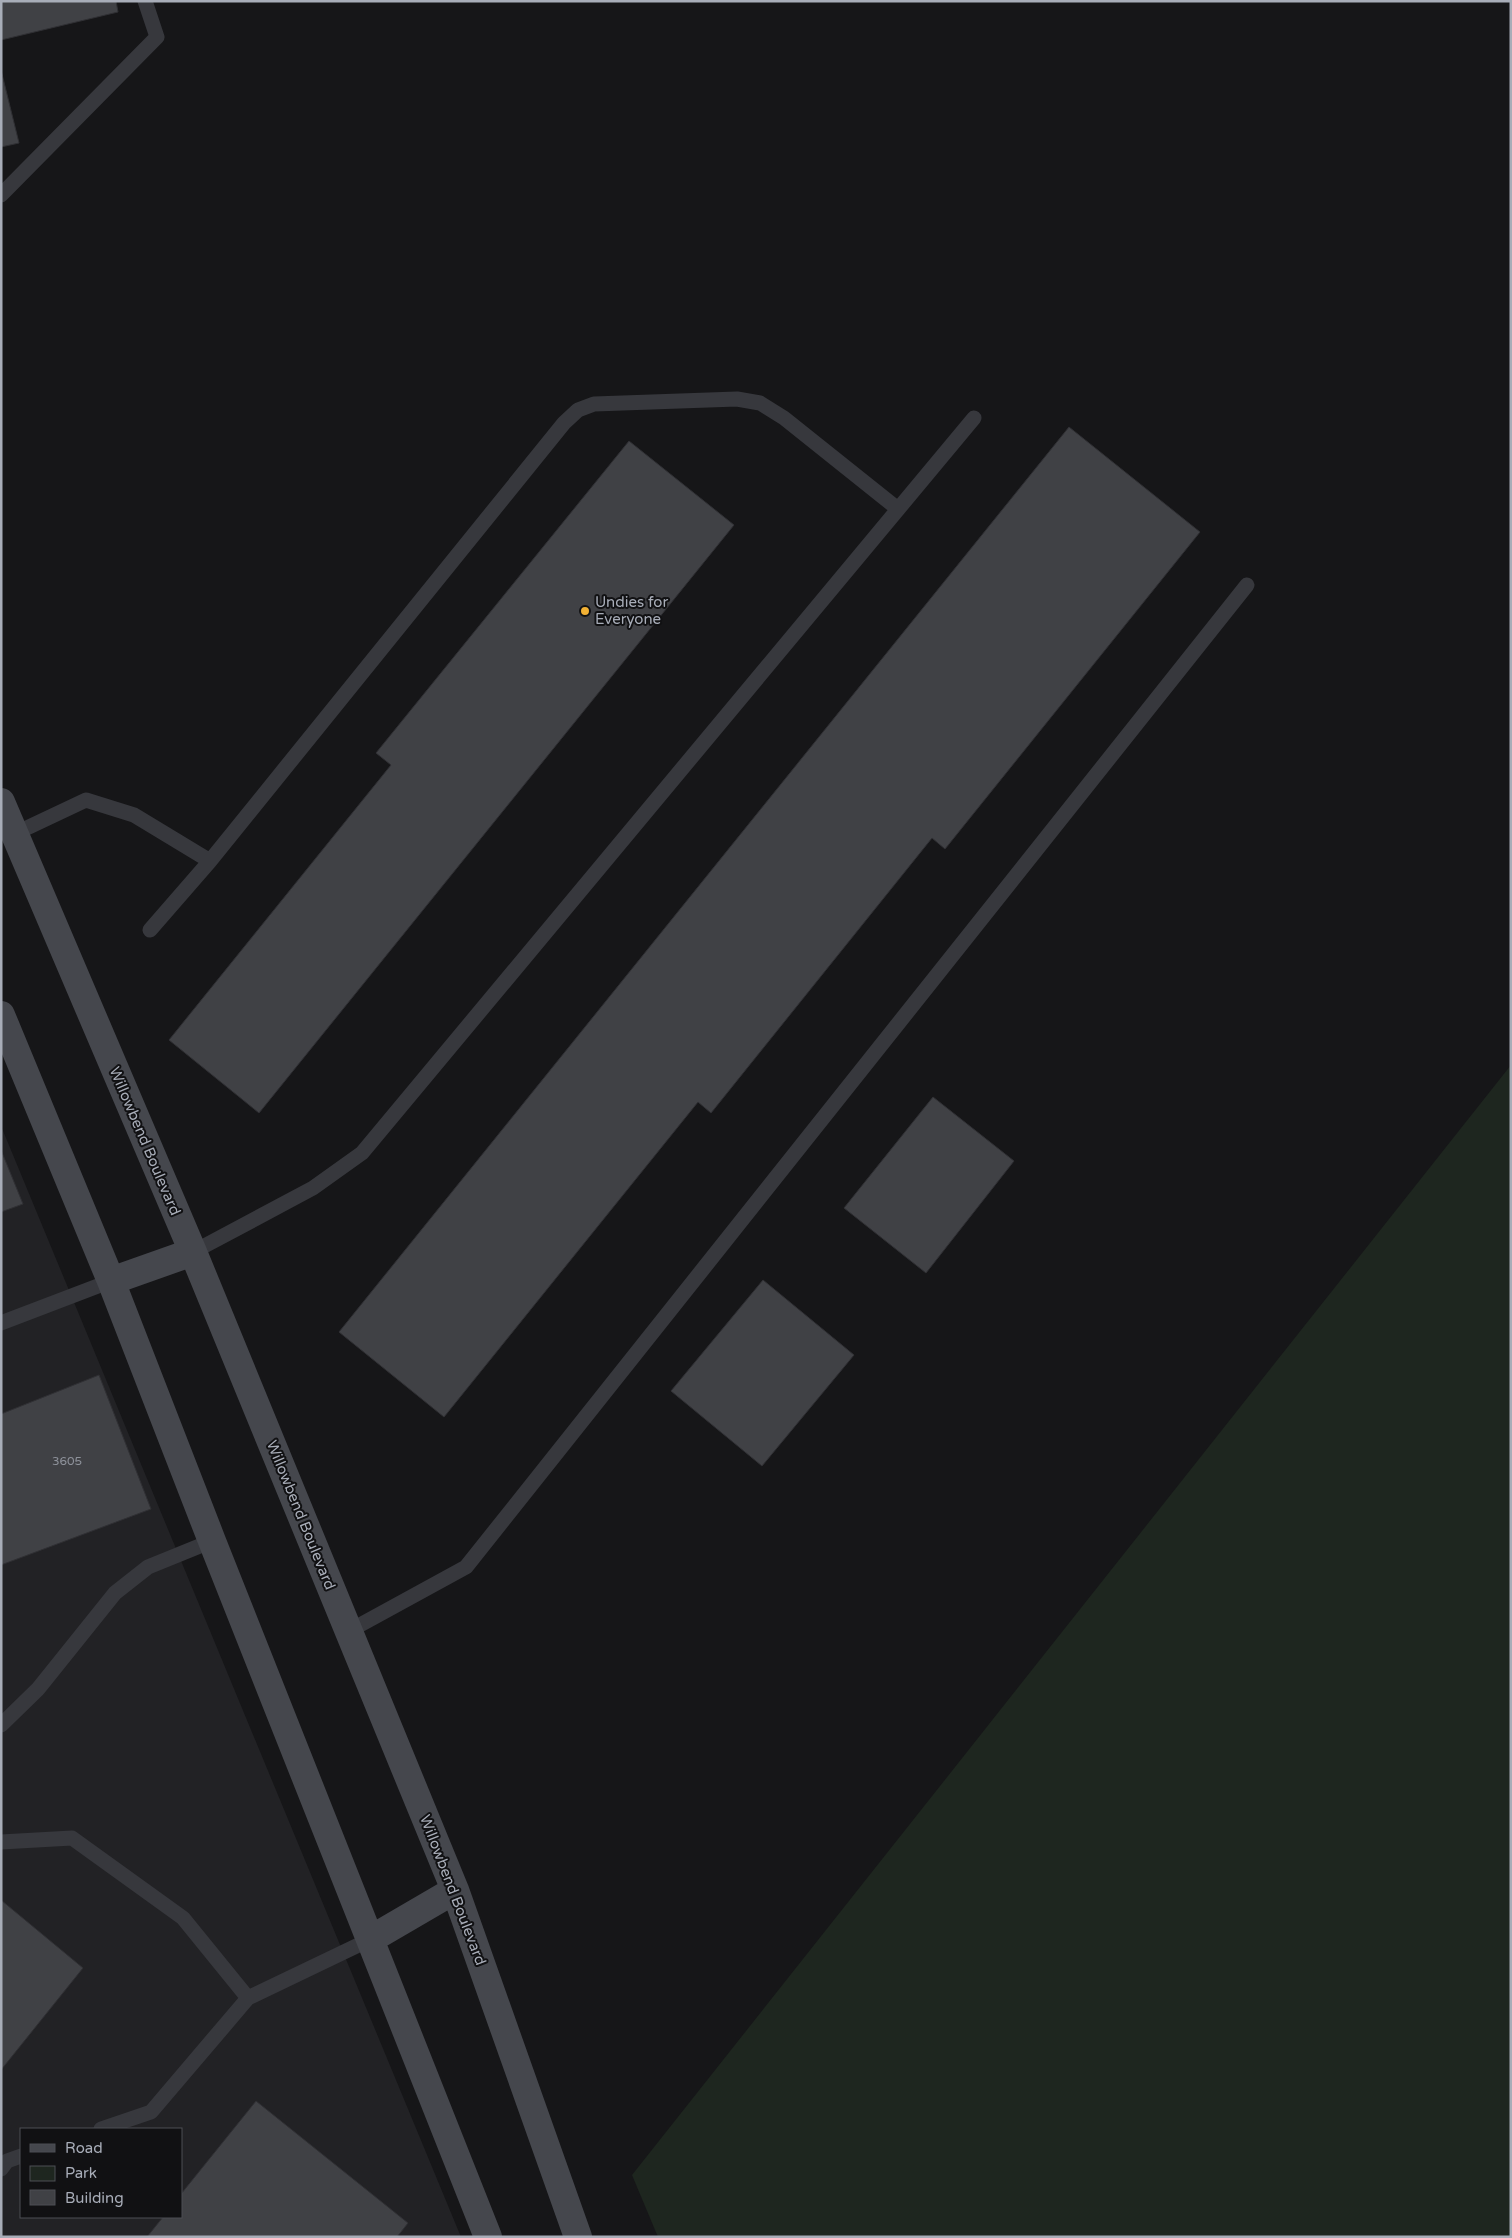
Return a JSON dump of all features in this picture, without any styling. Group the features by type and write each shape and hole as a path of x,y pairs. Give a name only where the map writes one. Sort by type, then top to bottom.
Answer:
{"main road":[{"name":"Willowbend Boulevard","path":"1,802 8,837 193,1252 455,1890 578,2237"},
{"path":"1,1015 111,1280 212,1541 488,2237"},
{"path":"111,1280 193,1252"},
{"path":"371,1938 455,1890"}],"lane":[{"path":"1,195 157,37 146,1"},
{"path":"150,930 210,861 564,423 578,410 594,404 737,399 760,403 784,418 898,510"},
{"path":"193,1252 313,1188 362,1153 974,418"},
{"path":"349,1631 466,1567 1247,585"},
{"path":"8,837 86,800 134,815 210,861"},
{"path":"1,1324 111,1280"},
{"path":"1,1725 38,1689 115,1593 148,1567 212,1541"},
{"path":"1,1842 72,1838 183,1918 248,1998"},
{"path":"103,2128 152,2112 248,1998 371,1938"},
{"path":"1,2169 7,2161 20,2156"}],"shaded area":[{"path":"1,1126 461,2237 1,2237"}],"green space":[{"path":"1511,1065 1511,2237 658,2237 632,2175"}],"building":[{"path":"1,1 116,1 118,12 1,40"},
{"path":"1,70 19,143 1,147"},
{"path":"1069,427 1200,532 945,849 932,838 711,1113 698,1102 444,1417 339,1332"},
{"path":"629,441 734,525 259,1113 169,1040 391,765 376,753"},
{"path":"933,1097 1014,1161 926,1273 844,1208"},
{"path":"1,1150 23,1204 1,1212"},
{"path":"763,1280 854,1355 762,1466 671,1391"},
{"path":"99,1375 151,1509 1,1565 1,1414"},
{"path":"1,1900 83,1968 1,2070"},
{"path":"256,2101 408,2223 397,2237 147,2237 162,2218 182,2218 182,2193"}],"place":[{"name":"Undies for Everyone","path":"585,611"}]}
